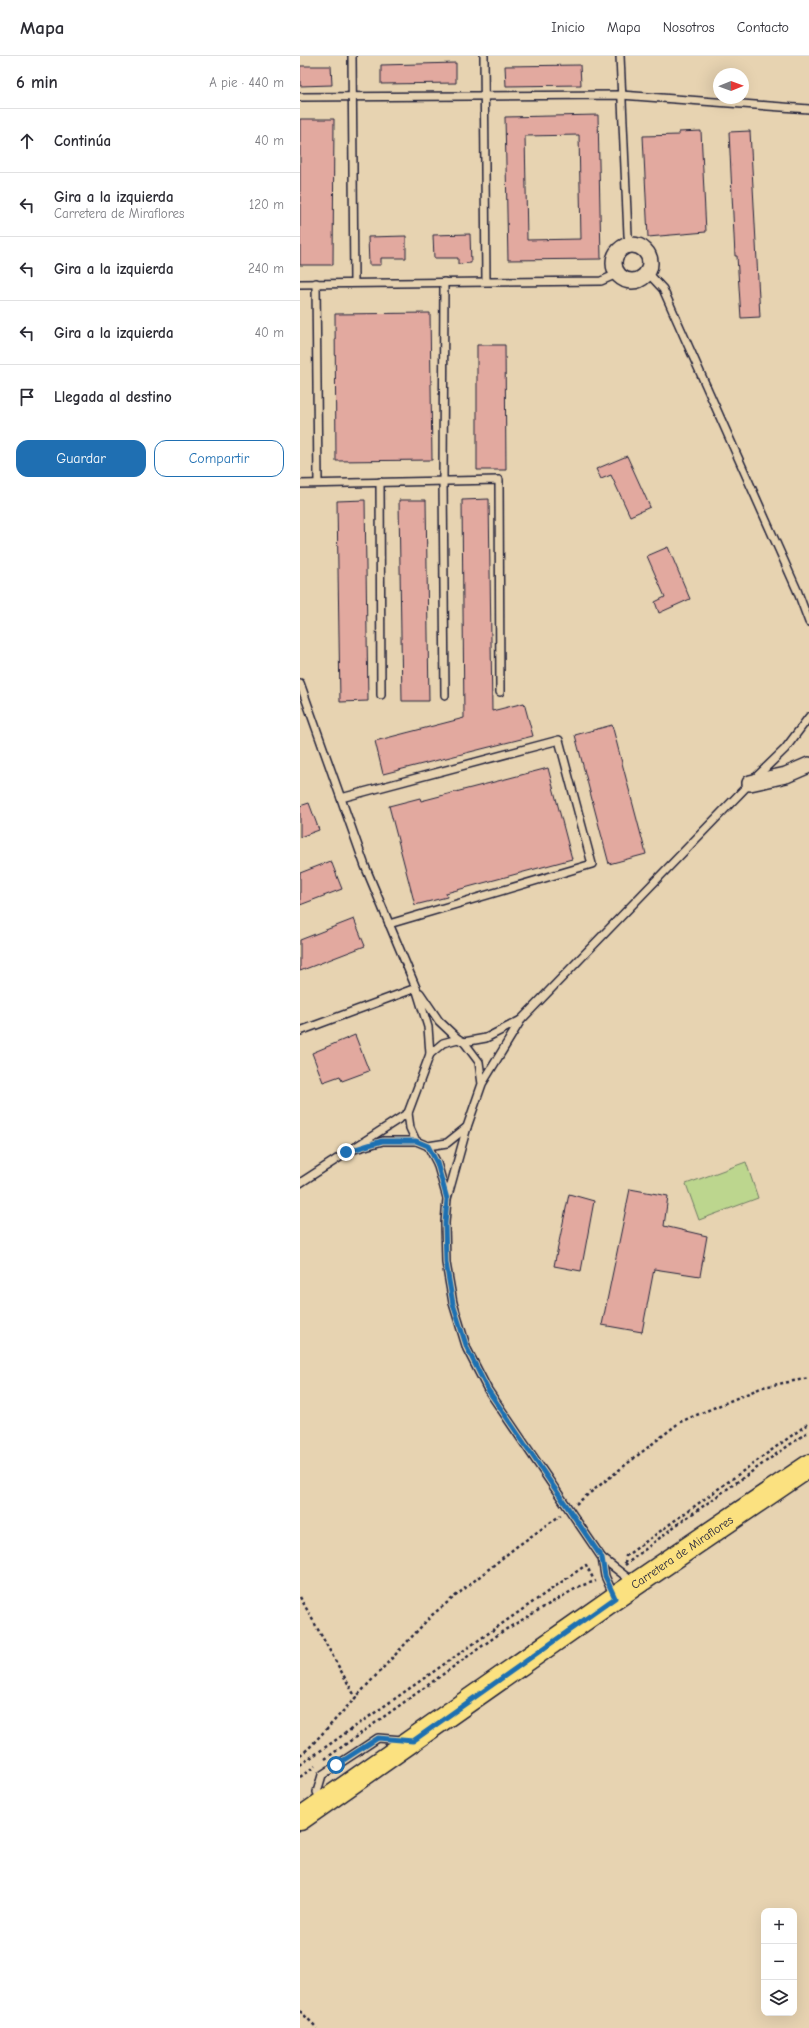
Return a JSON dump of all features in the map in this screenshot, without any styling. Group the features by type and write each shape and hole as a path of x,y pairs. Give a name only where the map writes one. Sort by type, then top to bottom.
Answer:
{"main road":[{"name":"Carretera de Miraflores","path":"300,1820 635,1584 809,1466"}],"street":[{"path":"637,245 648,253 650,260 648,273 643,278 629,281 622,278 617,274 614,267 614,259 617,252 623,247 637,245"},
{"path":"750,783 786,775 809,765"}],"lane":[{"path":"352,56 354,282"},
{"path":"484,56 486,281"},
{"path":"620,56 628,235 630,245"},
{"path":"300,98 621,95 809,109"},
{"path":"648,273 663,289 797,590 809,622"},
{"path":"300,284 354,282 601,281 617,274"},
{"path":"444,282 443,482 445,695"},
{"path":"316,283 318,484"},
{"path":"300,484 499,480 500,692"},
{"path":"380,482 381,695"},
{"path":"300,683 365,866 416,988 428,1028 430,1054 408,1113 410,1128 416,1141"},
{"path":"635,1584 602,1558 488,1390 467,1348 453,1304 446,1263 445,1224 447,1199 467,1127 482,1084 521,1020 750,783 785,749 809,717"},
{"path":"340,798 559,740 592,864 389,924"},
{"path":"416,988 439,1021 461,1041 479,1062 482,1084"},
{"path":"300,1031 416,988"},
{"path":"430,1054 443,1042 486,1038 521,1020"},
{"path":"300,1182 408,1113"},
{"path":"346,1152 382,1141 416,1141 428,1146 447,1143 467,1127"},
{"path":"428,1146 437,1163 447,1199"},
{"path":"602,1558 605,1576 615,1598"}],"path":[{"path":"300,1754 308,1749 432,1615 516,1547 569,1510 680,1422 763,1388 809,1378"},
{"path":"809,1423 626,1556 625,1564 675,1526 809,1431"},
{"path":"300,1765 586,1565 595,1582 580,1586 503,1631 300,1777"},
{"path":"300,1597 356,1698"},
{"path":"300,2011 316,2028"}],"green space":[{"path":"746,1162 758,1198 699,1220 686,1184"}],"building":[{"path":"456,63 456,83 381,84 381,65"},
{"path":"580,65 581,85 506,86 505,66"},
{"path":"300,66 331,66 332,85 300,86"},
{"path":"598,115 601,259 508,260 505,117","holes":["579,135 581,239 527,240 525,136"]},
{"path":"300,119 334,119 333,265 300,265"},
{"path":"701,131 706,232 648,237 643,136 679,135 679,132"},
{"path":"750,131 760,317 741,318 737,256 735,256 729,132"},
{"path":"470,234 471,263 458,264 458,258 434,258 433,235"},
{"path":"406,236 406,258 381,258 381,265 369,265 368,237"},
{"path":"430,313 432,460 336,461 335,314"},
{"path":"477,345 505,345 506,470 477,470"},
{"path":"627,456 650,507 630,516 611,475 601,479 596,469"},
{"path":"489,499 492,711 524,703 533,736 383,774 375,741 464,718 462,500"},
{"path":"365,500 368,701 340,702 337,501"},
{"path":"399,500 426,500 429,701 402,701"},
{"path":"668,547 690,599 659,613 655,602 665,597 647,556"},
{"path":"612,725 646,854 609,864 575,735"},
{"path":"548,768 572,859 446,893 447,897 415,905 389,806 420,798 421,801"},
{"path":"309,803 319,830 300,837 300,806"},
{"path":"331,861 342,889 300,905 300,873"},
{"path":"354,919 365,946 300,971 300,940"},
{"path":"355,1035 369,1071 342,1081 340,1076 323,1082 312,1053"},
{"path":"630,1189 668,1196 664,1226 707,1236 700,1276 654,1269 642,1332 602,1325"},
{"path":"569,1194 594,1201 581,1271 554,1266"}],"route":[{"path":"336,1765 378,1738 413,1741 615,1598 605,1576 602,1558 488,1390 467,1348 453,1304 446,1263 445,1224 447,1199 437,1163 428,1146 416,1141 382,1141 346,1152"}]}
